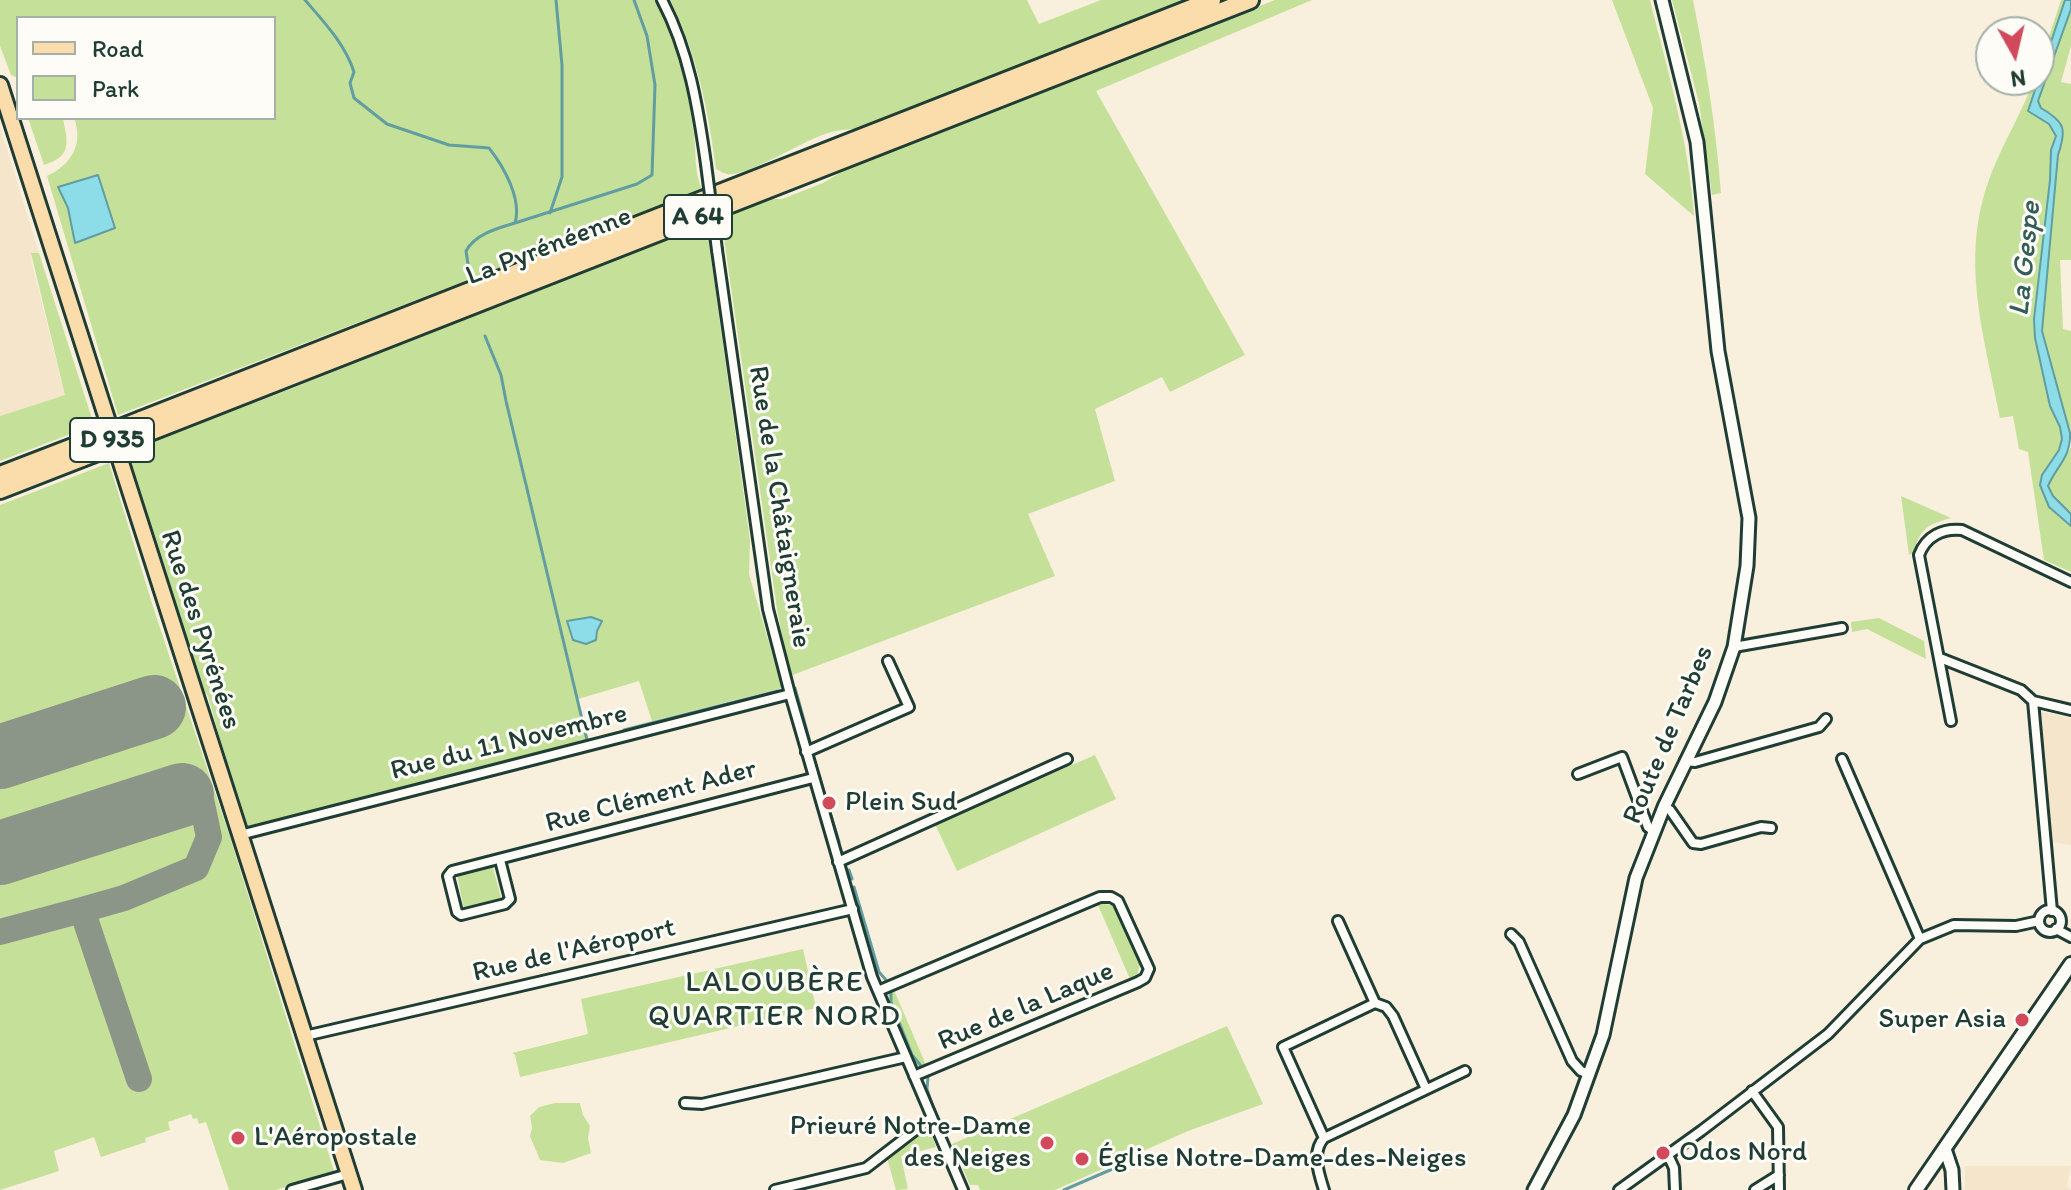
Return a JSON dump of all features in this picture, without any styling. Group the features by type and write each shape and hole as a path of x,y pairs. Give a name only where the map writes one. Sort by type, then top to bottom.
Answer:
{"highway":[{"name":"La Pyrénéenne","path":"0,490 144,426 1212,0"},
{"name":"La Pyrénéenne","path":"144,426 1250,0"},
{"name":"La Pyrénéenne","path":"0,475 80,452"}],"main road":[{"name":"Rue des Pyrénées","path":"0,88 354,1190"},
{"path":"1916,1190 2071,964"}],"street":[{"name":"Rue de la Châtaigneraie","path":"662,0 684,53 697,106 768,609 813,778 878,991 963,1190"},
{"name":"Route de Tarbes","path":"1534,1190 1574,1115 1603,1035 1636,878 1653,831 1715,702 1734,647 1743,603 1749,518 1718,351 1697,142 1662,0"},
{"path":"1951,721 1919,555 1923,545 1930,538 1951,529 1962,530 2071,582"},
{"path":"1734,647 1842,628"},
{"path":"1940,658 2021,690 2033,701 2071,710"},
{"path":"806,752 909,707 888,661"},
{"name":"Rue du 11 Novembre","path":"240,835 790,694"},
{"path":"2033,701 2052,911 2060,919 2071,922"},
{"path":"1685,761 1695,762 1819,727 1826,719"},
{"path":"1578,774 1622,757 1648,827 1653,831"},
{"path":"838,862 1067,759"},
{"path":"1842,759 1920,939"},
{"name":"Rue Clément Ader","path":"500,860 510,899 505,904 461,915 457,912 448,876 452,871 813,778"},
{"path":"1664,807 1670,810 1693,843 1701,844 1761,827 1771,828"},
{"name":"Rue de la Laque","path":"878,991 1100,897 1118,901 1149,969 1148,974 1138,982 914,1076"},
{"name":"Rue de l'Aéroport","path":"305,1036 853,909"},
{"path":"2039,921 2043,913 2052,911"},
{"path":"2039,921 2044,930 2050,932 2056,929 2060,919"},
{"path":"1338,921 1375,1003"},
{"path":"1619,1190 1828,1034 1920,939 1954,925 2016,926 2039,921"},
{"path":"2056,929 2071,937"},
{"path":"1511,934 1519,942 1572,1061 1581,1071 1589,1074"},
{"path":"1324,1138 1283,1047 1375,1003 1386,1007 1393,1016 1426,1089"},
{"path":"685,1103 702,1104 906,1057"},
{"path":"1323,1187 1317,1163 1319,1142 1465,1071"},
{"path":"1752,1091 1778,1127 1779,1190"},
{"path":"775,1190 866,1168 931,1118"},
{"path":"1945,1149 1952,1170 1953,1190"},
{"path":"1668,1155 1674,1168 1675,1190"},
{"path":"292,1190 348,1174"},
{"path":"1755,1190 1779,1175"}],"shaded area":[{"path":"0,126 39,253 31,254 32,264 65,395 0,416"},
{"path":"2041,712 2071,718 2071,845 2052,842"},
{"path":"1965,1166 2071,1166 2067,1186 2071,1190 1965,1190"}],"green space":[{"path":"0,0 656,0 670,31 684,78 691,111 697,175 702,190 118,415 47,176 63,166 73,153 77,136 75,120 276,120 276,16 16,16 16,77 11,75 0,46"},
{"path":"670,0 1027,0 1039,24 1101,0 1187,0 857,129 824,134 760,165 727,174 716,169 700,82"},
{"path":"1275,0 1312,0 1096,91 1245,355 1170,392 1162,377 1095,409 1115,481 1028,514 1055,576 790,676 777,609 721,217 762,199 782,199 823,183 857,163"},
{"path":"1612,0 1650,0 1683,134 1694,216 1645,174 1653,108"},
{"path":"1672,0 1693,0 1710,96 1721,193 1712,195 1699,103"},
{"path":"2061,0 2065,0 2055,30"},
{"path":"2071,9 2071,46 2061,82 2071,84 2071,260 2060,260 2063,329 2071,331 2071,445 2042,331 2058,155 2063,141 2053,115 2041,108 2038,100 2039,96 2055,96 2055,53"},
{"path":"2027,96 2033,96 2028,111 2049,124 2056,136 2051,150 2034,319 2035,338 2050,406 2062,439 2059,450 2042,475 2049,507 2071,526 2071,572 2044,560 2028,452 2019,449 2013,416 2000,418 1983,336 1976,281 1977,226 1983,199 2000,153"},
{"path":"29,120 63,120 67,142 64,153 44,165"},
{"path":"706,222 750,540 749,574 782,688 652,721 639,681 578,699 589,741 244,827 208,696 202,688 126,452"},
{"path":"31,253 39,253 94,425 0,461 0,416 65,395"},
{"path":"2071,447 2071,514 2053,496 2048,486"},
{"path":"109,463 334,1171 276,1190 229,1190 206,1122 199,1124 191,1114 168,1122 170,1130 145,1138 146,1142 101,1157 94,1137 54,1151 59,1171 0,1190 0,505"},
{"path":"1901,496 1951,518 1926,529 1909,555"},
{"path":"1879,618 1924,641 1926,659 1867,629 1852,632 1851,622"},
{"path":"1095,755 1116,799 957,871 935,824"},
{"path":"493,868 502,901 464,909 457,875"},
{"path":"1098,905 1112,905 1116,911 1140,965 1137,975 1130,979"},
{"path":"803,949 816,1008 520,1077 512,1053 588,1034 581,999"},
{"path":"894,990 926,1065 920,1067 914,1064 887,1000"},
{"path":"1227,1026 1263,1104 1188,1131 1055,1190 980,1190 978,1185 970,1185 952,1144"},
{"path":"555,1103 580,1103 590,1126 588,1138 591,1153 563,1163 540,1160 530,1136 530,1116 539,1107"},
{"path":"925,1127 929,1128 936,1147 901,1156 908,1189 896,1190 887,1158"}],"water":[{"path":"2065,0 2071,0 2071,9 2055,54 2055,30"},
{"path":"2033,96 2040,96 2041,108 2059,122 2063,132 2058,155 2042,331 2070,433 2066,455 2048,486 2053,496 2071,514 2071,526 2049,507 2040,485 2042,475 2059,450 2062,439 2050,406 2035,338 2034,319 2051,150 2056,136 2049,124 2028,111"},
{"path":"98,175 115,228 75,243 68,208 58,187"},
{"path":"591,617 602,621 596,640 586,644 573,640 567,621"}],"waterway":[{"path":"305,0 345,52 354,72 350,83 354,98 387,124 449,145 489,148 500,164 514,194 515,223 475,240 466,251 468,264"},
{"path":"550,213 562,177 562,65 556,0"},
{"path":"515,223 637,184 652,175 655,85 647,36 634,0"},
{"path":"485,336 501,375 587,740"},
{"path":"795,688 810,742"},
{"path":"624,730 778,691"},
{"path":"814,759 839,842"},
{"path":"849,870 852,879"},
{"path":"854,887 879,972 886,980"},
{"path":"891,994 891,1002 912,1055 922,1067"},
{"path":"928,1077 927,1089 934,1110"},
{"path":"1064,1190 1138,1158"}],"taxiway":[{"path":"139,1079 82,910 124,898 196,868 209,837 200,795"},
{"path":"0,932 82,910"}],"runway":[{"path":"0,757 154,707"},
{"path":"0,853 182,795"}],"place":[{"name":"Plein Sud","path":"829,803"},
{"name":"Super Asia","path":"2022,1020"},
{"name":"L'Aéropostale","path":"238,1138"},
{"name":"Prieuré Notre-Dame des Neiges","path":"1047,1143"},
{"name":"Odos Nord","path":"1663,1153"},
{"name":"Église Notre-Dame-des-Neiges","path":"1082,1159"}],"district":[{"name":"LALOUBÈRE QUARTIER NORD","path":"775,1000"}],"water label":[{"name":"La Gespe","path":"2026,259"}]}
